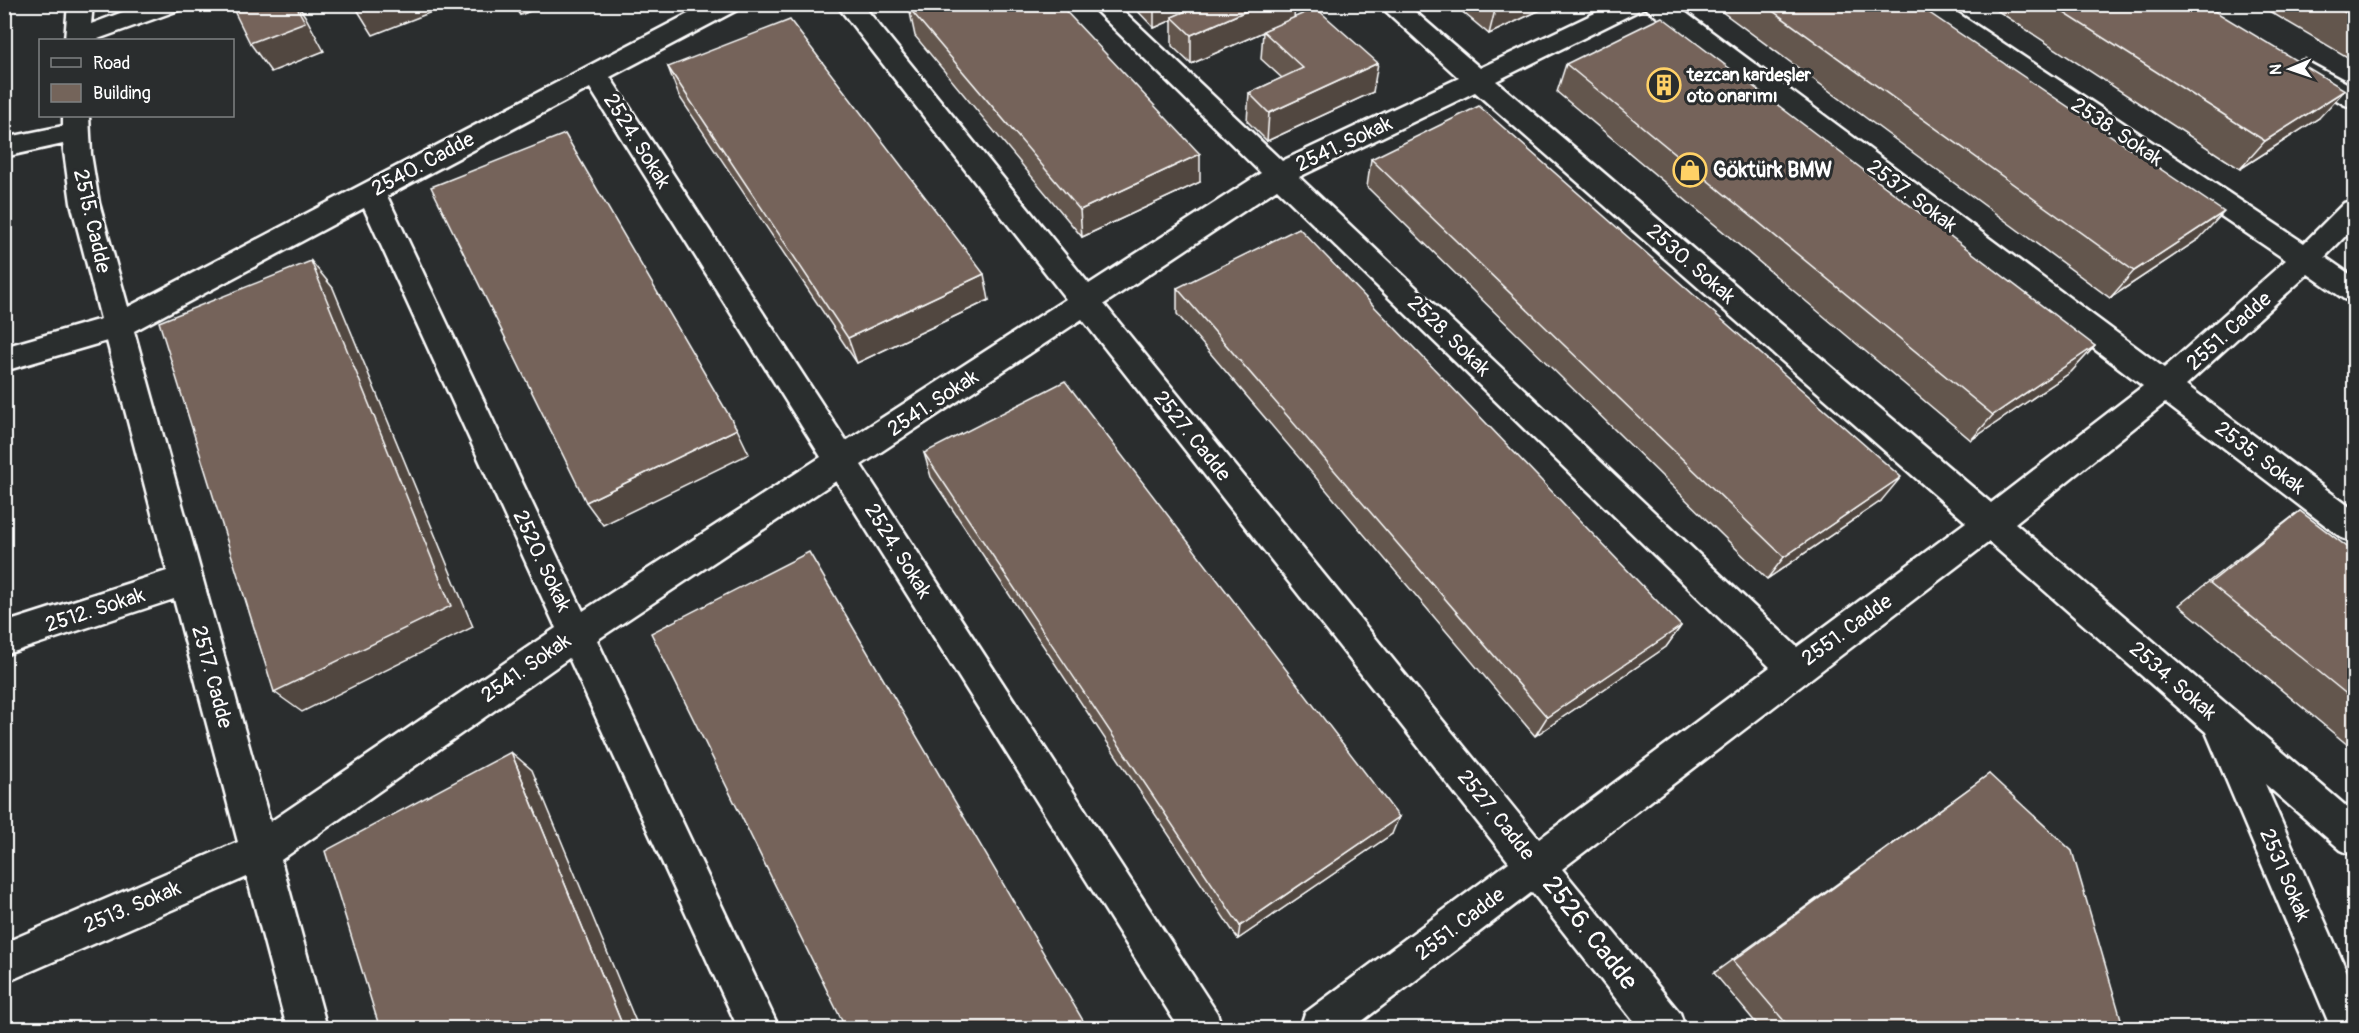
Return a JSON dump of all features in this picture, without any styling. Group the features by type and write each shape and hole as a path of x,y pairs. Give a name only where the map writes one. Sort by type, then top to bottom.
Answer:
{"street":[{"path":"81,4 77,39 170,4"},
{"name":"2540. Cadde","path":"4,359 118,326 728,4"},
{"name":"2527. Cadde","path":"848,4 1537,866"},
{"name":"2528. Sokak","path":"1101,4 1795,668"},
{"name":"2530. Sokak","path":"1390,4 1992,524"},
{"name":"2541. Sokak","path":"259,852 576,634 1086,303 1280,174 1636,4"},
{"name":"2537. Sokak","path":"1657,4 2166,387"},
{"name":"2538. Sokak","path":"1926,4 2355,291"},
{"path":"2286,57 2355,99"},
{"name":"2524. Sokak","path":"594,73 1202,1029"},
{"path":"4,148 76,124"},
{"name":"2515. Cadde","path":"76,124 85,203 118,326"},
{"name":"2520. Sokak","path":"371,192 759,1029"},
{"name":"2551. Cadde","path":"1320,1029 1795,668 1992,524 2166,387 2307,260 2355,210"},
{"name":"2517. Cadde","path":"118,326 307,1029"},
{"name":"2535. Sokak","path":"2166,387 2355,528"},
{"name":"2534. Sokak","path":"1992,524 2355,837"},
{"name":"2512. Sokak","path":"4,639 186,580"},
{"name":"2531 Sokak","path":"2219,721 2352,1029"},
{"name":"2513. Sokak","path":"4,963 259,852"},
{"name":"2526. Cadde","path":"1537,866 1665,1029"}],"building":[{"path":"240,4 295,4 305,22 250,43 232,7"},
{"path":"917,4 1059,4 1200,154 1080,210 909,8"},
{"path":"1202,4 1262,4 1191,35 1172,17"},
{"path":"1763,4 1916,4 2224,212 2134,271"},
{"path":"2050,4 2203,4 2345,90 2265,141"},
{"path":"2330,4 2355,4 2355,18"},
{"path":"1316,8 1378,63 1269,113 1249,93 1303,68 1263,31"},
{"path":"1662,17 2095,346 1993,415 1566,64"},
{"path":"790,20 984,274 848,338 668,67"},
{"path":"1479,106 1901,477 1784,557 1371,159"},
{"path":"565,134 737,429 586,502 431,187"},
{"path":"1299,228 1681,626 1547,717 1177,288"},
{"path":"311,261 451,606 274,692 159,322"},
{"path":"1065,381 1399,817 1240,926 924,453"},
{"path":"2300,511 2355,553 2355,701 2210,583"},
{"path":"809,552 1088,1029 846,1029 651,633"},
{"path":"511,752 624,1029 380,1029 325,851"},
{"path":"1989,774 2072,851 2124,1029 1791,1029 1733,961"}],"place":[{"name":"tezcan kardeşler oto onarımı","path":"1664,85"},
{"name":"Göktürk BMW","path":"1690,170"}]}
